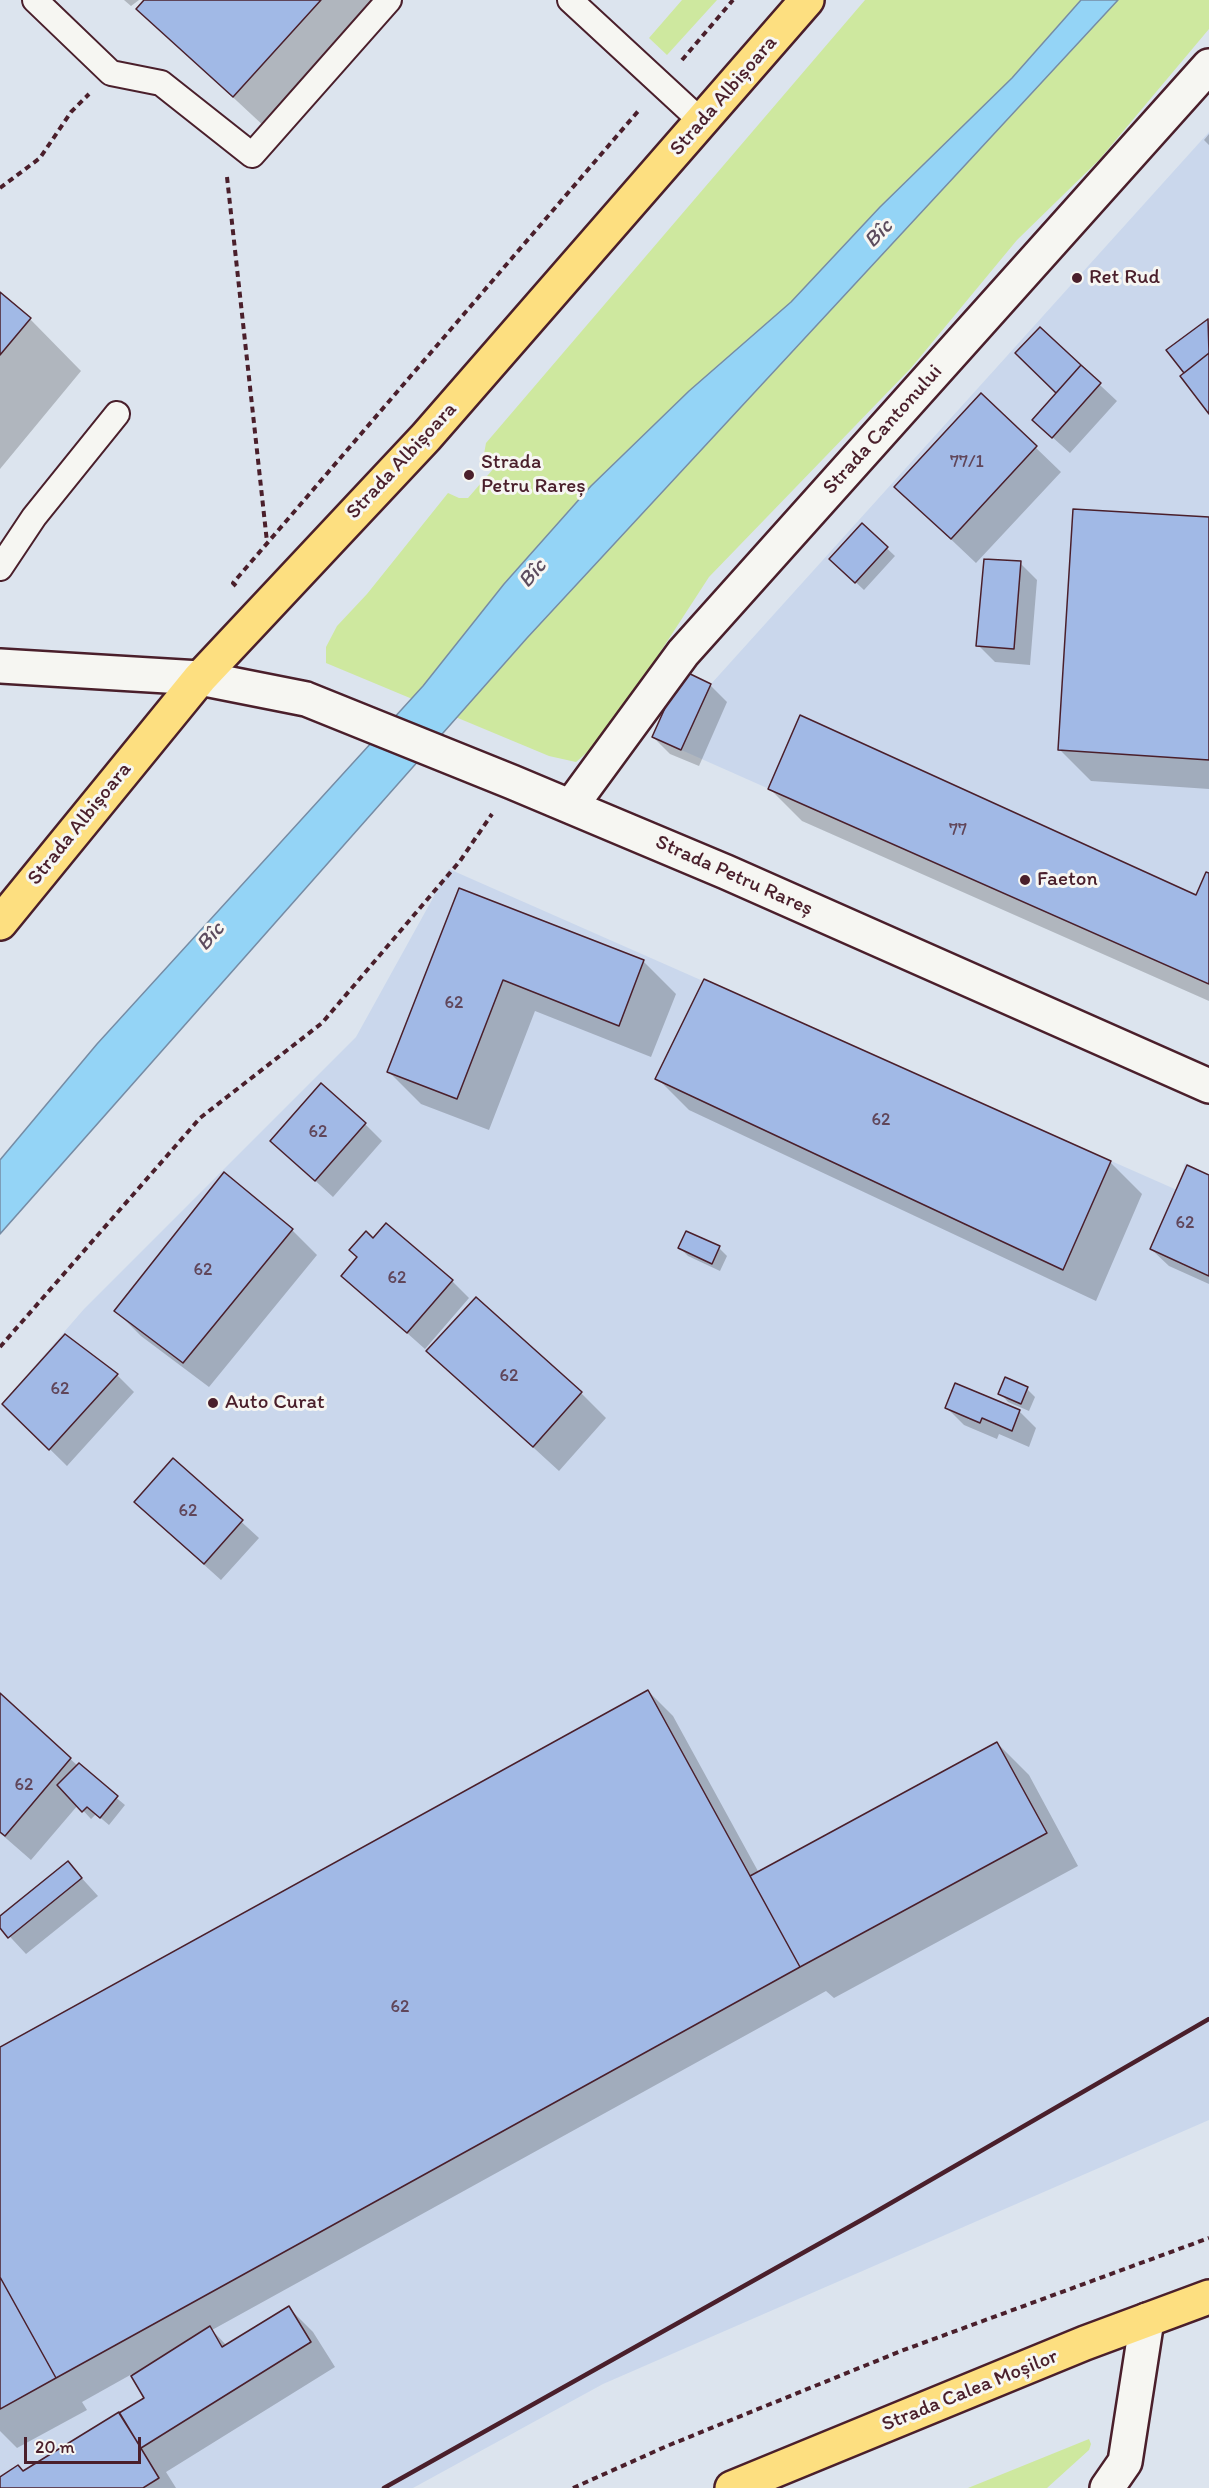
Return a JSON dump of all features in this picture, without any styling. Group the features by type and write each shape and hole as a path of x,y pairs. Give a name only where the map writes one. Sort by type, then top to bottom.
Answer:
{"main road":[{"name":"Strada Albișoara","path":"0,922 200,678 426,436 807,0"},
{"name":"Strada Calea Moșilor","path":"732,2488 1209,2297"}],"street":[{"name":"Strada Cantonului","path":"571,806 683,653 1209,66"},
{"name":"Strada Petru Rareș","path":"0,666 200,678 306,699 571,806 1209,1086"},
{"path":"1107,2488 1125,2462 1147,2320"}],"lane":[{"path":"35,0 111,73 161,83 252,155 389,0"},
{"path":"570,0 702,122"},
{"path":"0,568 34,517 117,414"}],"path":[{"path":"265,609 233,583 734,0"},
{"path":"0,188 40,158 71,112 111,73"},
{"path":"222,132 267,544"},
{"path":"0,1347 200,1118 322,1023 460,861 512,782"},
{"path":"573,2488 667,2446 901,2351 1209,2238"}],"shaded area":[{"path":"1209,132 1209,984 652,737 682,670 711,684"},
{"path":"449,869 1177,1190 1185,1163 1209,1174 1209,2120 603,2384 413,2488 0,2488 0,1406 84,1309 356,1037"}],"green space":[{"path":"682,0 717,0 667,55 649,38"},
{"path":"865,0 1209,0 1209,29 1099,160 1017,240 911,368 709,577 605,737 576,762 549,756 326,663 326,647 337,626 367,594 448,493 459,498 468,498 494,468 484,454 486,443"},
{"path":"1089,2439 1091,2444 1089,2450 1047,2488 968,2488"}],"water":[{"name":"Bîc","path":"1081,0 1118,0 527,638 0,1234 0,1160 97,1044 423,686 504,584 591,486 689,391 791,302 880,207 1012,78"}],"building":[{"path":"144,0 321,0 233,97 136,9"},
{"path":"0,292 31,318 0,355"},
{"path":"1208,319 1209,353 1184,373 1166,350"},
{"path":"1040,327 1081,365 1056,393 1015,353"},
{"path":"1209,353 1209,414 1180,376"},
{"path":"1081,365 1101,383 1052,438 1032,420"},
{"path":"981,393 1037,446 951,539 894,487"},
{"path":"1073,509 1209,517 1209,760 1058,750"},
{"path":"862,523 888,547 855,583 829,559"},
{"path":"984,559 1021,561 1014,649 976,646"},
{"path":"682,670 711,684 681,750 652,737"},
{"path":"800,715 1196,895 1206,872 1209,873 1209,984 768,789"},
{"path":"459,888 644,960 619,1026 503,980 457,1099 387,1072"},
{"path":"704,979 1111,1161 1063,1270 655,1079"},
{"path":"321,1083 366,1123 315,1181 270,1141"},
{"path":"1187,1165 1209,1175 1209,1276 1150,1249"},
{"path":"224,1172 293,1229 183,1363 114,1311"},
{"path":"386,1223 453,1280 407,1333 341,1276 357,1257 349,1250 366,1231 373,1238"},
{"path":"686,1231 720,1246 712,1264 678,1248"},
{"path":"476,1297 582,1392 533,1447 426,1351"},
{"path":"65,1334 118,1374 49,1450 2,1404"},
{"path":"1005,1377 1028,1387 1021,1404 998,1394"},
{"path":"955,1383 1020,1410 1012,1431 982,1418 980,1423 945,1408"},
{"path":"173,1458 243,1520 204,1564 134,1502"},
{"path":"648,1690 800,1967 56,2378 0,2277 0,2047"},
{"path":"0,1693 71,1758 5,1836 0,1832"},
{"path":"997,1742 1047,1833 800,1967 750,1876"},
{"path":"79,1763 118,1796 100,1818 87,1807 82,1812 57,1785"},
{"path":"68,1861 82,1878 8,1938 0,1928 0,1916"},
{"path":"0,2277 56,2378 0,2409"},
{"path":"289,2306 311,2342 141,2448 119,2413 144,2398 131,2376 210,2326 222,2347"},
{"path":"119,2412 159,2478 143,2488 0,2488 0,2477 18,2465 23,2471"}],"railway":[{"path":"384,2488 865,2218 1209,2019"}],"place":[{"name":"Ret Rud","path":"1077,278"},
{"name":"Strada Petru Rareș","path":"469,475"},
{"name":"Faeton","path":"1025,880"},
{"name":"Auto Curat","path":"213,1403"}]}
